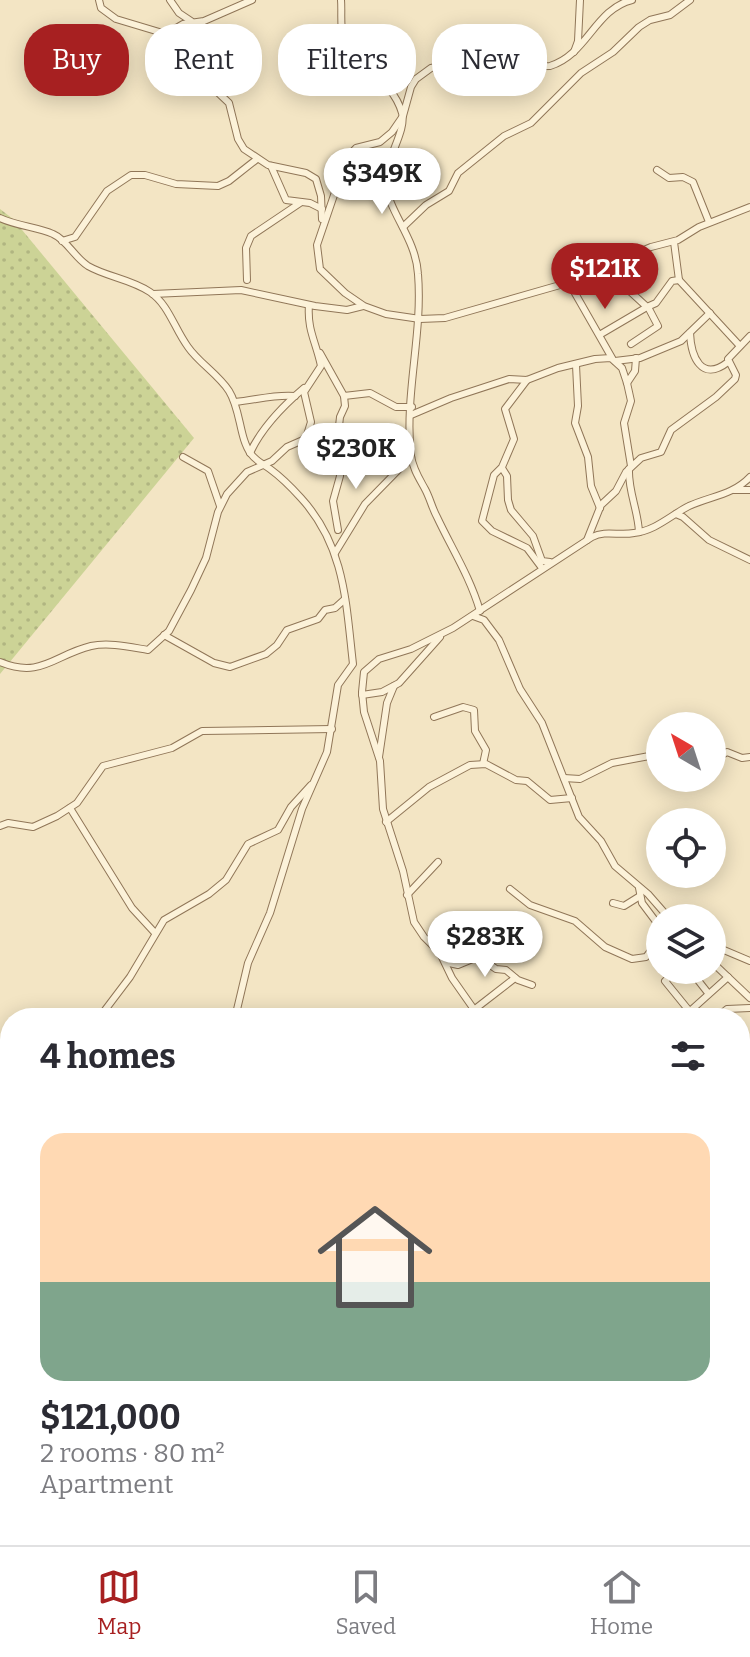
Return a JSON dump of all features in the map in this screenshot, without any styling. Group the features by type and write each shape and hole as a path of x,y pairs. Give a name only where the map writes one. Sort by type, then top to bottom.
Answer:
{"street":[{"path":"99,0 101,8 116,19 166,34 191,21 204,21 252,0"},
{"path":"170,0 179,13 191,21"},
{"path":"341,0 342,35 348,46 392,90 403,116"},
{"path":"573,54 578,41 580,0"},
{"path":"480,611 469,578 436,516 411,457 412,379 420,319 416,254 386,188 385,179 411,87 422,74 438,66 474,68 550,66 560,63 573,54 608,12 632,0"},
{"path":"403,227 426,205 449,191 458,173 504,136 538,117 581,73 613,52 639,27 650,20 670,15 690,0"},
{"path":"222,96 229,103 238,139 244,149 271,166 313,175 319,183 322,223 317,245 320,269 364,306 386,314 420,319 445,318 568,281 651,247 674,242 709,222 750,207"},
{"path":"322,223 347,157 356,148 386,137 403,116"},
{"path":"62,241 75,237 107,191 131,175 145,175 176,184 218,186 257,159"},
{"path":"271,166 281,195 286,200 310,203 322,209"},
{"path":"657,170 669,178 683,177 693,182 709,222"},
{"path":"247,280 246,248 251,236 300,203"},
{"path":"0,218 16,226 52,233 90,267 141,286 153,294 170,314 190,351 223,382 235,402 250,453 299,496 322,524 335,553 345,599 353,664 338,685 327,752 300,814 270,913 243,976 237,1008"},
{"path":"674,242 679,280 739,345"},
{"path":"609,266 622,284 648,307 658,326 631,344"},
{"path":"601,334 656,303 672,281 679,280"},
{"path":"568,281 614,360 624,371 631,401 624,423 630,468 629,488 637,512 639,532"},
{"path":"153,294 241,290 347,310 364,306"},
{"path":"309,305 309,330 344,396 338,435 340,476 333,501 338,530"},
{"path":"344,396 368,393 412,411 511,379 527,380 558,368 601,358 636,358 681,341 710,313"},
{"path":"690,333 692,353 701,366 709,369 728,362 730,355 750,336"},
{"path":"250,453 259,437 307,386 321,366 318,350"},
{"path":"627,383 635,371 636,358"},
{"path":"587,540 600,508 616,491 630,468 641,458 661,452 671,430 735,379 728,362"},
{"path":"576,365 578,406 575,423 588,457 591,486 600,508"},
{"path":"527,380 505,409 514,439 489,489 483,523 492,531 527,548 542,568"},
{"path":"0,662 15,667 37,668 94,646 150,649 173,625 203,566 220,506 244,475 272,461 307,435 311,426 304,400 307,386"},
{"path":"235,402 282,394 295,396"},
{"path":"183,457 208,471 220,506"},
{"path":"335,553 376,491 411,457"},
{"path":"502,468 507,476 511,510 533,536 542,561 550,562"},
{"path":"734,490 750,476"},
{"path":"474,1008 452,978 445,962 415,926 403,871 382,804 383,777 362,695 364,672 374,662 411,649 472,616 587,540 605,532 639,532 656,526 695,503 734,490 750,490"},
{"path":"673,514 683,517 709,540 750,560"},
{"path":"322,524 349,531"},
{"path":"164,635 214,663 230,667 266,654 287,630 318,619 326,610 335,608 345,599"},
{"path":"472,616 484,620 499,640 520,689 542,723 579,817 601,841 615,866 653,904"},
{"path":"379,758 387,703 394,686 443,633"},
{"path":"362,695 382,692 394,686"},
{"path":"434,717 463,707 474,710 475,731 486,750 483,764"},
{"path":"0,826 8,823 33,827 77,803 103,766 159,752 202,731 332,729"},
{"path":"726,753 748,760"},
{"path":"564,778 580,779 612,763 646,757"},
{"path":"386,822 429,787 470,765 483,764 516,780 530,783 550,800 572,798"},
{"path":"107,1008 130,977 164,920 209,894 226,880 248,844 278,830 291,807 313,782"},
{"path":"70,808 132,908 155,933"},
{"path":"407,895 438,862"},
{"path":"510,889 530,905 568,916 605,947 632,959 646,957"},
{"path":"613,903 624,906 640,892"},
{"path":"640,892 646,908"},
{"path":"726,951 750,961"},
{"path":"445,962 458,965 477,958 532,985"},
{"path":"693,1008 728,977 750,998"},
{"path":"476,1008 515,978"},
{"path":"667,984 686,1008"},
{"path":"701,984 708,993"}],"green space":[{"path":"0,209 13,219 194,438 0,674"}]}
